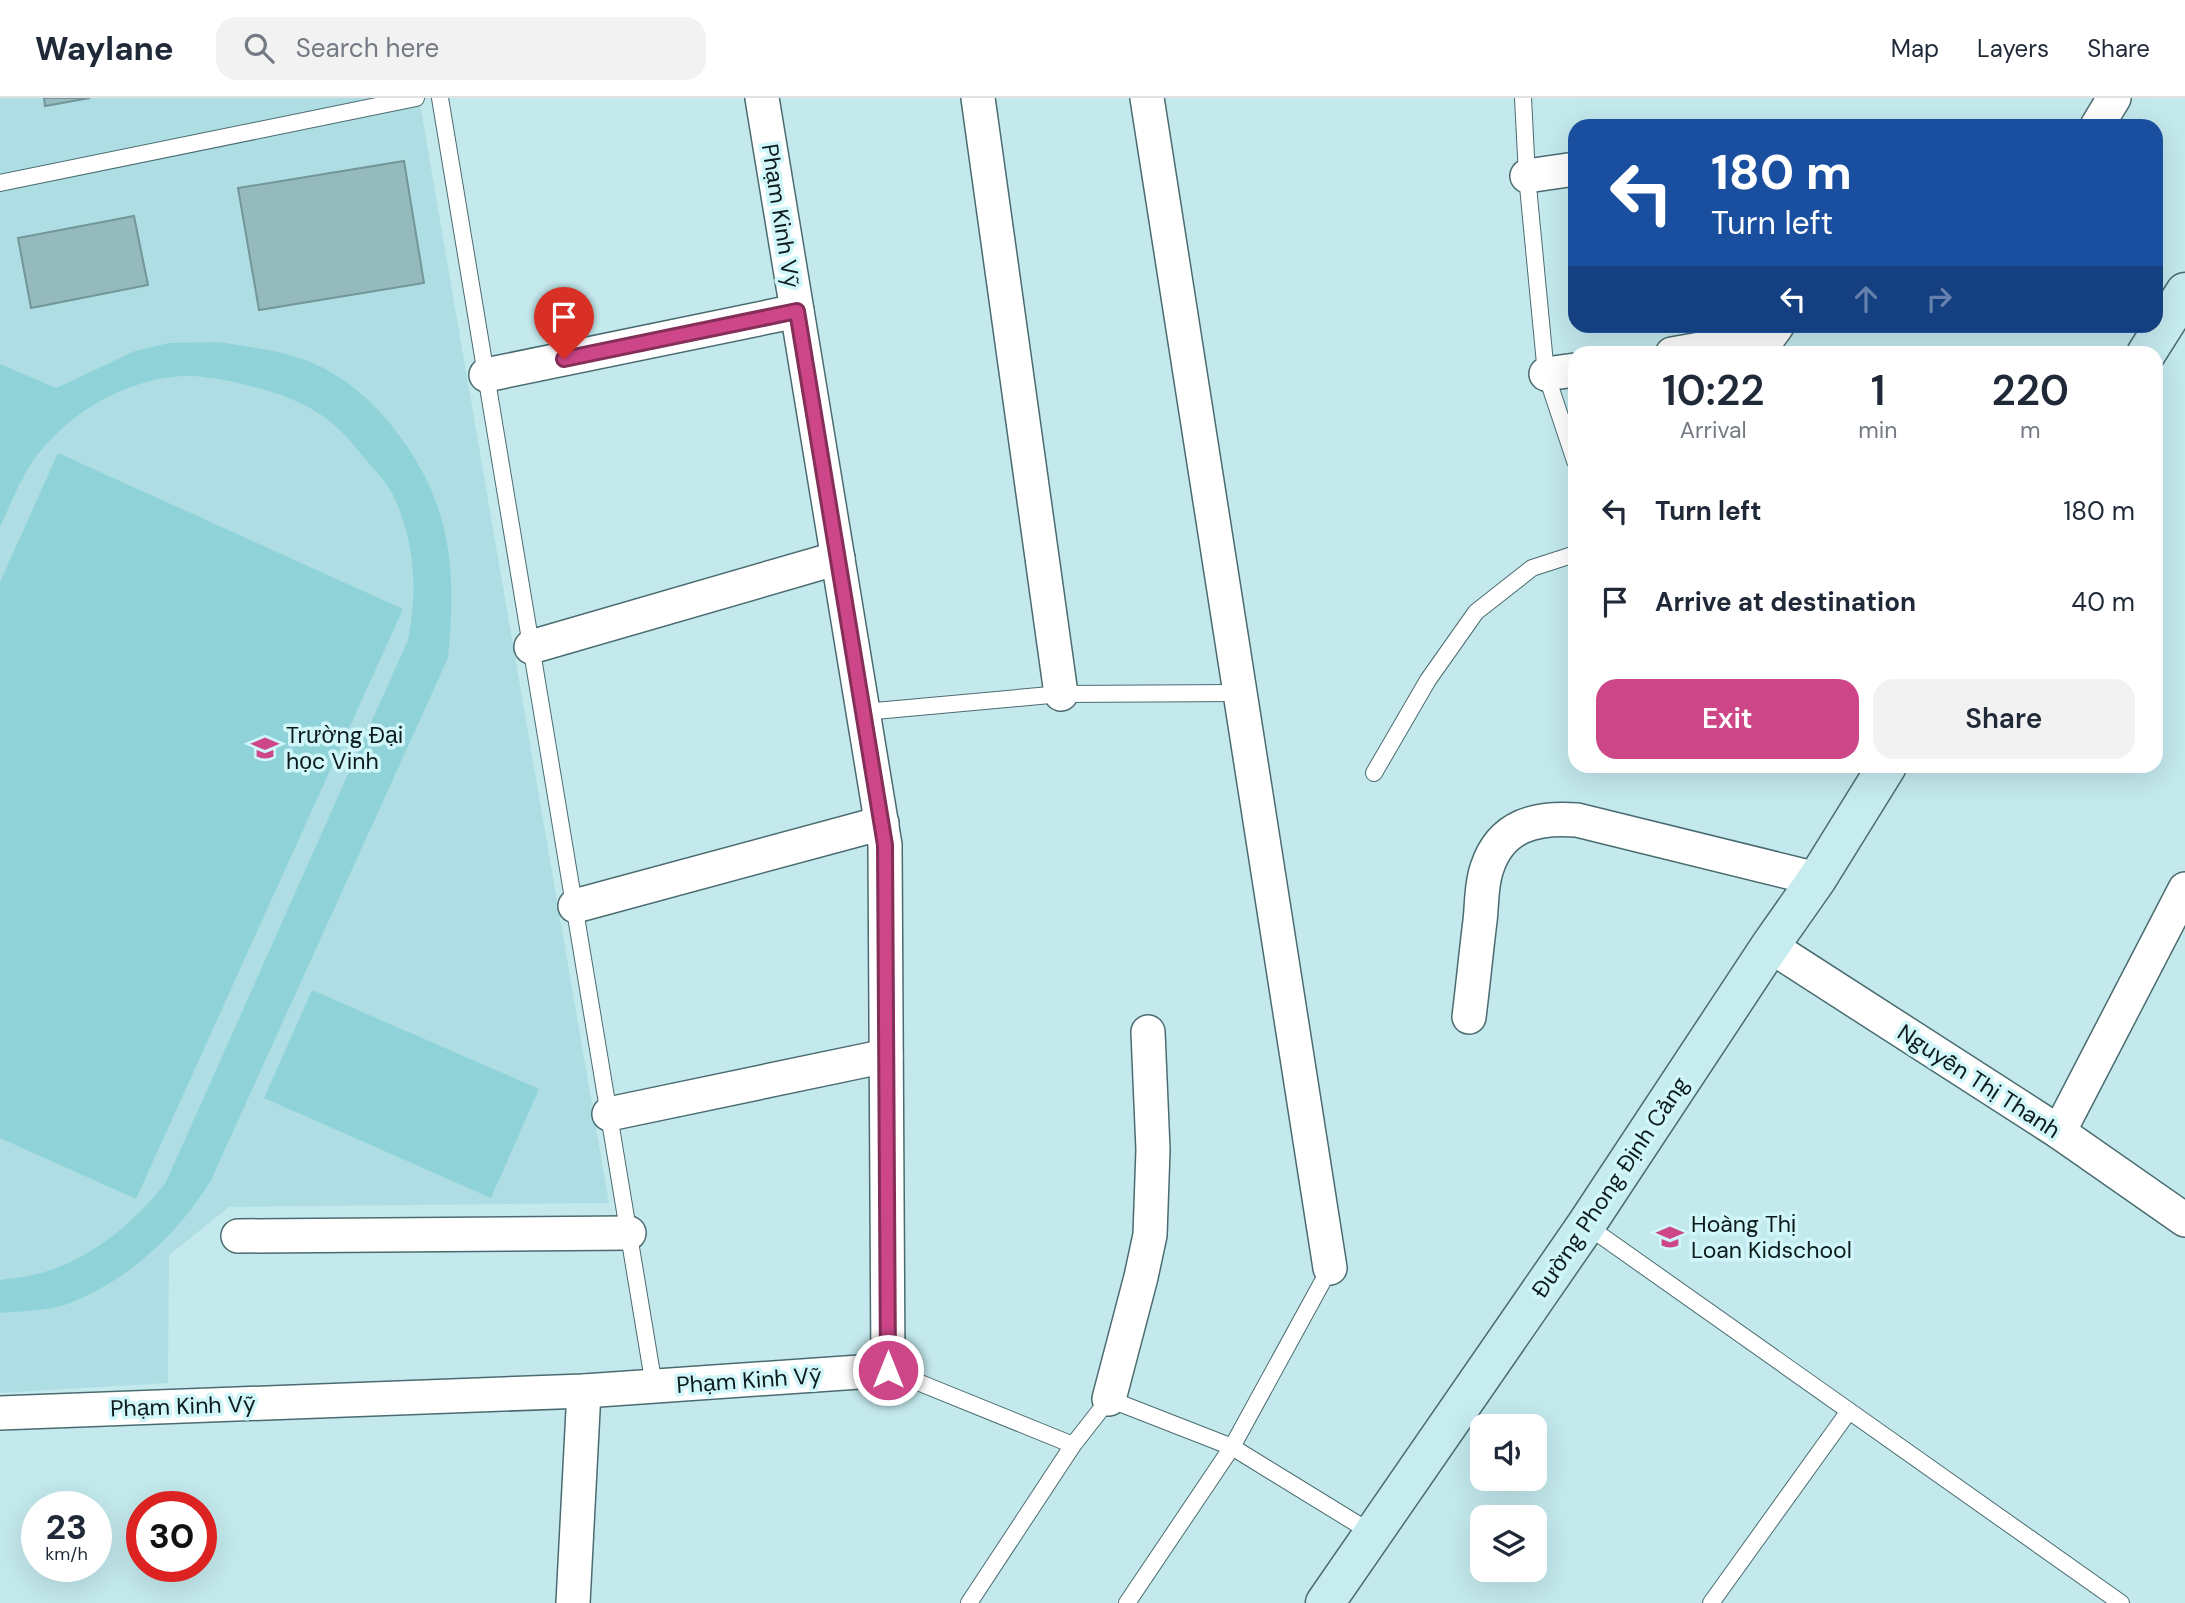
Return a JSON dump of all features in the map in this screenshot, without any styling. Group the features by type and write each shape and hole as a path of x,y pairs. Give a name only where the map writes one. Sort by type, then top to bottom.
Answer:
{"street":[{"name":"Phạm Kinh Vỹ","path":"0,1413 584,1391 888,1370 885,845 762,98"},
{"path":"978,98 1061,694"},
{"path":"1147,98 1331,1268"},
{"path":"2102,119 2114,98"},
{"path":"1527,176 1568,170"},
{"path":"2163,320 2185,292"},
{"path":"486,375 797,311"},
{"path":"1718,346 1769,337 1772,333"},
{"path":"531,647 838,558"},
{"name":"Đường Phong Định Cảng","path":"1325,1603 1586,1225 1770,946 1817,880 1876,773"},
{"path":"1469,1017 1486,870 1501,842 1516,829 1529,823 1556,818 1577,820 1817,880"},
{"path":"575,906 881,823"},
{"path":"2059,1132 2185,888"},
{"name":"Nguyễn Thị Thanh","path":"1770,946 2059,1132 2185,1220"},
{"path":"1109,1399 1142,1277 1150,1235 1153,1150 1148,1032"},
{"path":"609,1114 886,1056"},
{"path":"238,1236 629,1233"},
{"path":"573,1603 584,1391"}],"lane":[{"path":"0,183 416,98"},
{"path":"440,98 654,1386"},
{"path":"1523,98 1527,176 1568,419"},
{"path":"1374,773 1428,680 1476,612 1532,568 1568,556"},
{"path":"864,712 1061,694 1240,693"},
{"path":"1586,1225 2121,1603"},
{"path":"1127,1603 1232,1447 1331,1268"},
{"path":"888,1370 1073,1445"},
{"path":"969,1603 1073,1445 1109,1399 1232,1447 1373,1533"},
{"path":"1711,1603 1849,1411"}],"shaded area":[{"name":"Trường Đại học Vinh","path":"0,98 419,98 609,1203 229,1207 169,1255 168,1383 0,1393"},
{"path":"219,342 286,354 333,373 374,406 412,453 427,481 446,535 451,593 448,658 211,1180 198,1200 151,1253 92,1293 54,1308 0,1313 0,1280 52,1270 90,1252 124,1227 166,1182 408,640 413,603 410,548 391,491 352,443 327,419 297,402 265,390 192,376 150,381 110,396 74,419 43,448 24,476 0,527 0,364 56,388 135,351 169,343"},
{"path":"58,453 403,609 136,1199 0,1138 0,582"},
{"path":"312,990 539,1089 491,1198 264,1098"}],"building":[{"path":"44,98 90,98 45,106"},
{"path":"404,161 424,283 259,310 238,188"},
{"path":"134,216 148,285 31,308 18,238"}],"place":[{"name":"Trường Đại học Vinh","path":"265,748"},
{"name":"Hoàng Thị Loan Kidschool","path":"1670,1237"}],"route":[{"path":"564,359 797,311 885,845 888,1370"}]}
